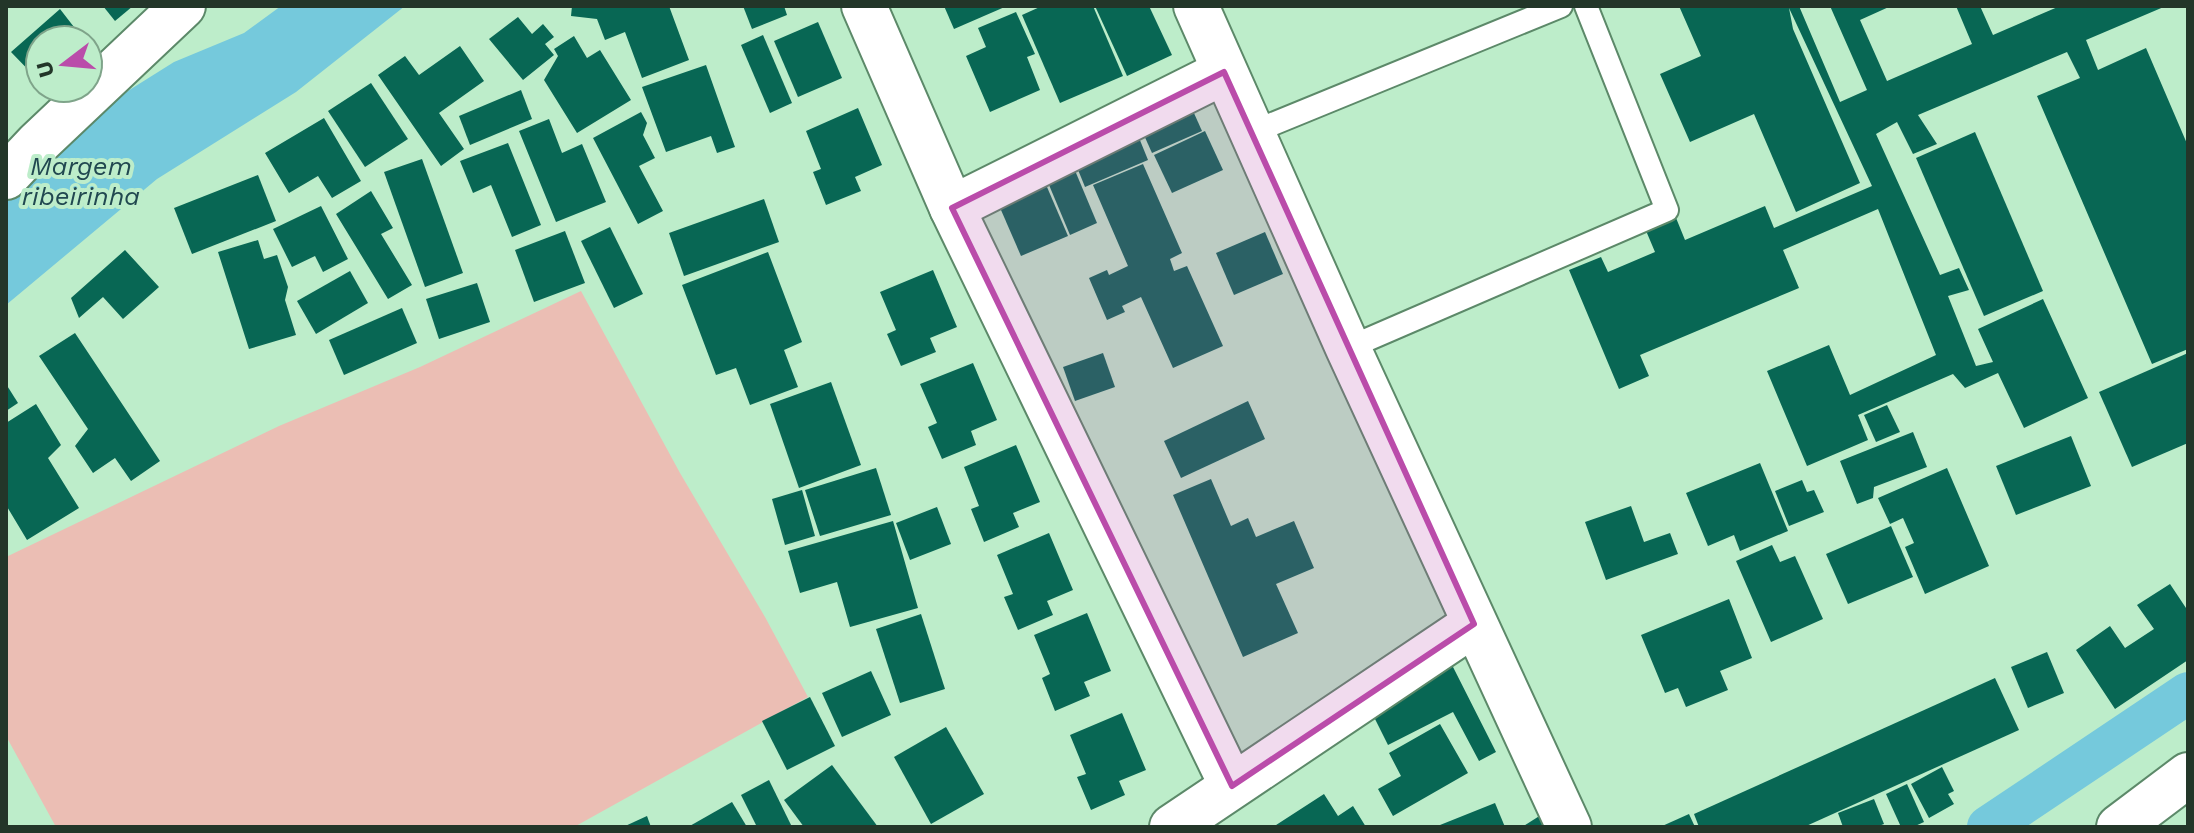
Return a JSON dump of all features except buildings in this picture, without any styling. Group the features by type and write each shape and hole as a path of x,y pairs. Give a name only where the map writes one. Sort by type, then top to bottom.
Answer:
{"street":[{"path":"6,177 183,6"},
{"path":"864,6 952,208 1232,786"},
{"path":"1196,6 1348,348 1569,827"},
{"path":"952,208 1224,72"},
{"path":"1172,827 1474,624"},
{"path":"2119,827 2188,775"}],"lane":[{"path":"1253,132 1561,6"},
{"path":"1348,348 1667,210 1586,6"}],"highlighted area":[{"path":"1224,72 1474,624 1232,786 952,208"}],"shaded area":[{"path":"581,291 680,473 808,697 574,827 56,827 6,736 6,557 279,426 420,367"}],"water":[{"name":"Margem ribeirinha","path":"281,6 405,6 296,92 157,179 6,305 6,190 96,111 174,62 244,33"}],"waterway":[{"path":"1988,827 2188,693"}]}
